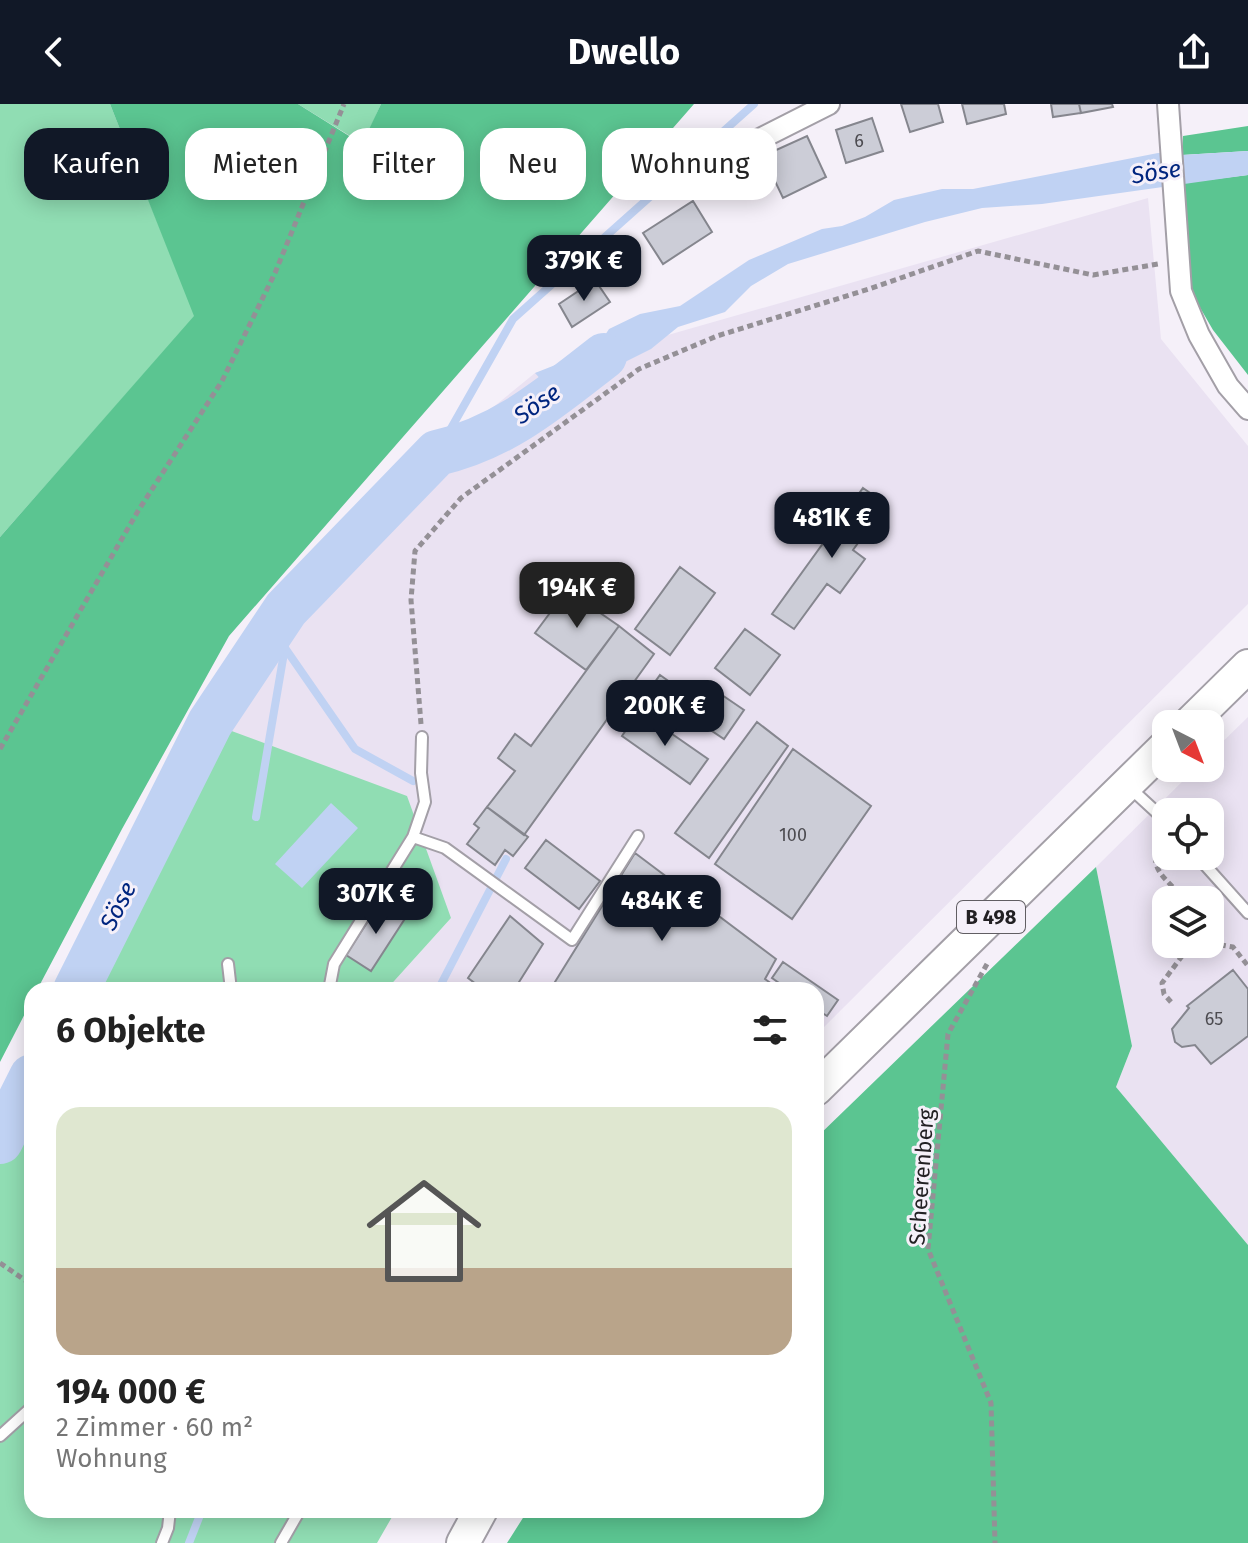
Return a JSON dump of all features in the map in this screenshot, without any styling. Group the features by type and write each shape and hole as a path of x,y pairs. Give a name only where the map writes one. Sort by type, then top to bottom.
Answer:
{"main road":[{"path":"1203,710 1248,666"},
{"name":"B 498","path":"824,1081 1152,760"},
{"path":"463,1543 477,1518"}],"street":[{"path":"777,130 829,104"},
{"path":"1168,104 1181,291 1199,335 1228,386 1248,409"}],"lane":[{"path":"331,982 334,964 413,837 425,802 421,773 422,737"},
{"path":"1127,785 1152,813"},
{"path":"413,837 445,848 572,940 638,836"},
{"path":"1210,870 1248,913"},
{"path":"228,964 230,982"},
{"path":"0,1436 24,1414"},
{"path":"162,1543 169,1518"},
{"path":"281,1543 295,1518"}],"path":[{"path":"0,749 138,511 222,381 275,273 344,104"},
{"path":"422,737 411,600 415,551 461,498 639,369 717,336 978,251 1093,275 1179,261"},
{"path":"1159,870 1172,886"},
{"path":"1224,945 1233,947 1248,966"},
{"name":"Scheerenberg","path":"991,957 948,1034 928,1249 991,1403 995,1543"},
{"path":"1171,1002 1164,994 1162,983 1181,958"},
{"path":"0,1263 24,1280"}],"shaded area":[{"path":"1148,198 1161,339 1248,446 1248,604 824,1027 824,982 393,982 451,918 210,723 286,609 437,453 535,373"},
{"path":"1248,717 1248,1245 1116,1087 1132,1046 1096,867 1152,812 1152,870 1224,870 1224,798 1166,798 1182,782 1224,782 1224,740"}],"green space":[{"path":"0,104 110,104 120,128 24,128 24,200 148,200 195,316 0,537"},
{"path":"110,104 298,104 343,132 343,200 464,200 464,128 370,128 381,104 694,104 673,128 602,128 602,200 610,200 229,636 41,982 24,982 24,1016 0,1062 0,537 194,316 148,200 169,200 169,128 120,128"},
{"path":"298,104 381,104 370,128 343,128 343,132"},
{"path":"1248,126 1248,151 1182,155 1183,136"},
{"path":"1248,175 1248,375 1213,330 1191,292 1183,183"},
{"path":"210,723 407,796 451,918 393,982 84,982"},
{"path":"1096,867 1132,1046 1116,1087 1248,1245 1248,1543 507,1543 523,1518 824,1518 824,1130"},
{"path":"24,1104 24,1518 391,1518 377,1543 0,1543 0,1152"}],"water":[{"path":"1248,151 1248,175 1042,204 982,208 788,264 751,286 725,312 678,327 651,349 609,370 566,407 535,373 596,349 609,329 640,314 680,306 749,260 822,229 842,226 865,217 894,200 942,189 973,189 1158,153 1182,155"},
{"path":"331,803 358,828 302,888 275,864"}],"building":[{"path":"901,104 938,104 943,122 910,132"},
{"path":"962,104 1004,104 1006,114 967,124"},
{"path":"1051,104 1079,104 1081,113 1053,117"},
{"path":"1079,104 1112,104 1113,107 1081,113"},
{"path":"872,118 883,151 846,163 836,130"},
{"path":"807,136 826,177 783,198 777,185 777,150"},
{"path":"693,201 712,232 663,264 643,233"},
{"path":"595,280 610,302 572,327 559,304"},
{"path":"863,488 886,504 853,550 865,559 840,593 827,584 794,629 772,614"},
{"path":"680,567 715,593 670,655 635,629"},
{"path":"567,590 619,626 586,670 535,633"},
{"path":"619,626 654,654 524,835 487,807 515,771 498,758 515,734 531,746"},
{"path":"745,629 780,655 750,695 715,668"},
{"path":"660,675 705,707 692,725 647,693"},
{"path":"722,695 744,710 724,739 703,725"},
{"path":"639,711 708,759 690,784 622,736"},
{"path":"757,722 788,746 709,858 675,833"},
{"path":"793,749 871,806 792,919 715,864"},
{"path":"487,807 528,837 513,856 505,850 495,865 467,844 479,828 474,824"},
{"path":"546,840 600,881 579,909 525,868"},
{"path":"635,853 776,959 765,979 769,982 555,982"},
{"path":"381,901 406,917 371,971 346,955"},
{"path":"510,916 543,944 519,982 473,982 468,978"},
{"path":"783,962 812,982 778,982 772,978"},
{"path":"1233,970 1248,989 1248,1036 1211,1064 1195,1045 1182,1047 1175,1042 1172,1029 1189,1008 1187,1006"},
{"path":"824,990 838,1000 827,1016 824,1014"}],"waterway":[{"path":"437,453 513,319 754,104"},
{"name":"Söse","path":"80,982 210,723 286,609 437,453 505,427 546,401 604,356"},
{"path":"256,817 285,647 286,609"},
{"path":"285,648 355,749 413,781"},
{"path":"442,982 506,859"},
{"name":"Söse","path":"0,1141 24,1093"},
{"path":"189,1543 199,1518"}]}
